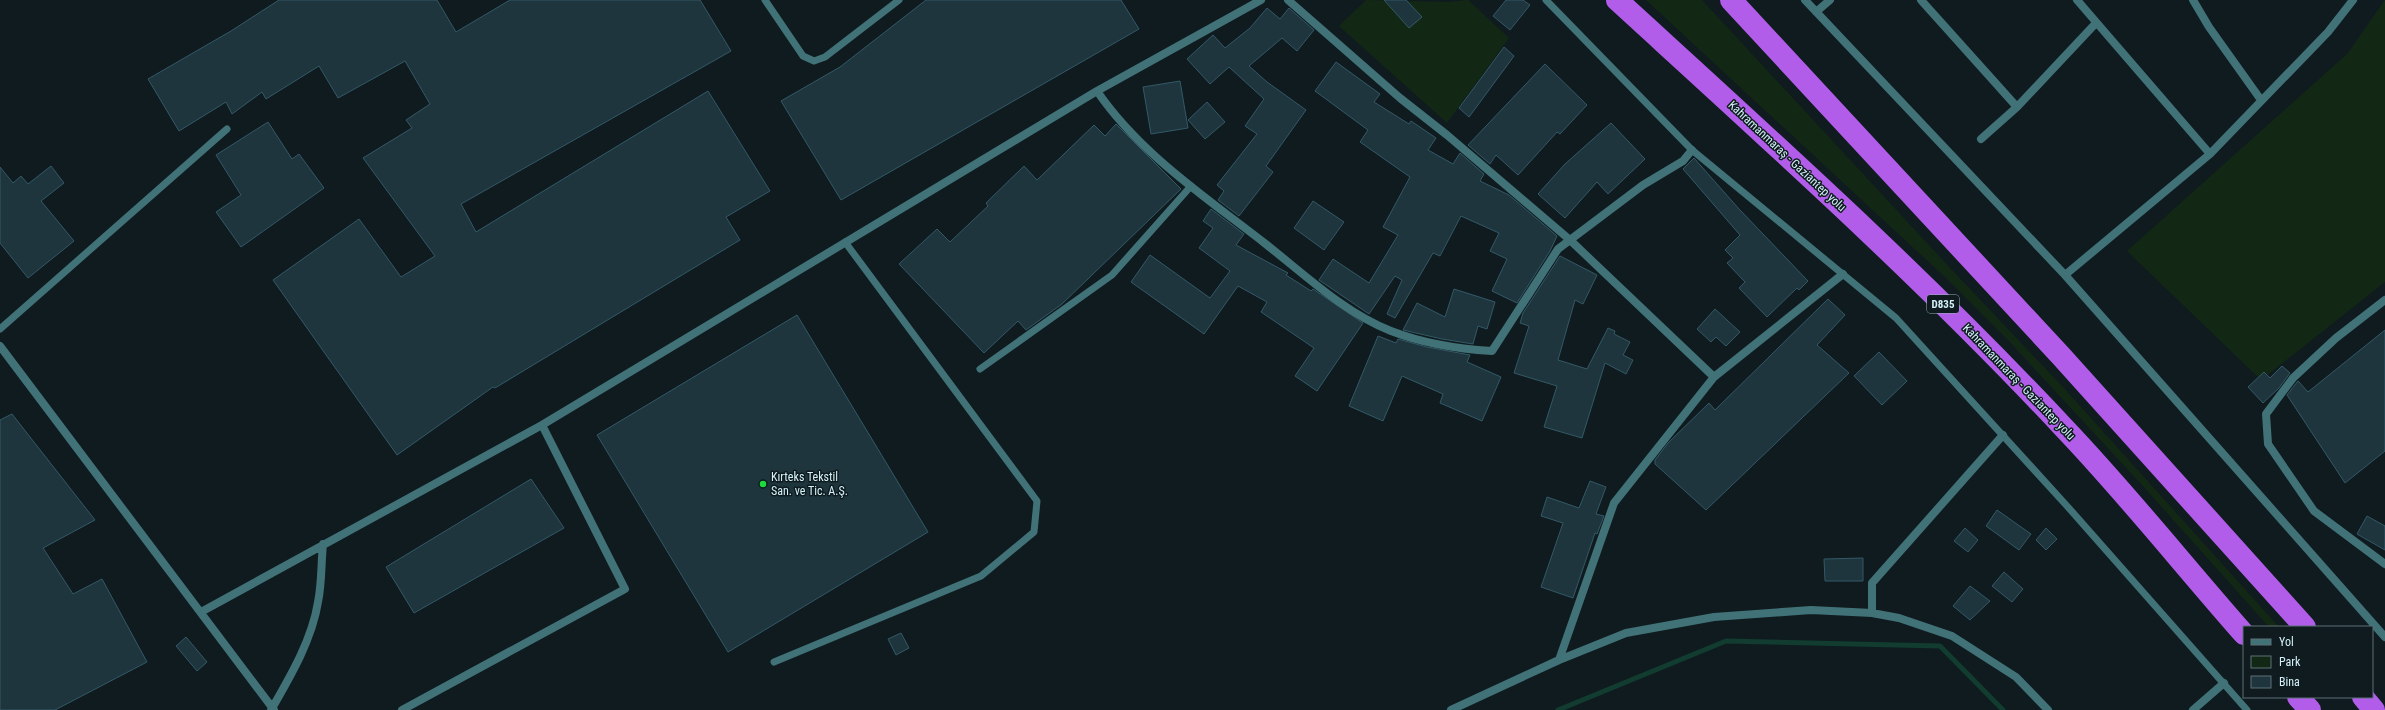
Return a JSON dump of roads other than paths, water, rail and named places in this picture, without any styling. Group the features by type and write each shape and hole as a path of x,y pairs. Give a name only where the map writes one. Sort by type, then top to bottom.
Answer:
{"highway":[{"name":"Kahramanmaraş - Gaziantep yolu","path":"1616,0 1837,202 1948,308 2066,429 2243,633"},
{"path":"1731,0 2056,350 2303,626"},
{"path":"2299,698 2310,710"},
{"path":"2364,698 2374,710"}],"street":[{"path":"201,612 542,424 1097,91 1261,0"},
{"path":"1288,0 1400,98 1447,134 1570,240 1714,377"},
{"path":"1805,0 2065,275 2385,637"},
{"path":"1816,12 1830,0"},
{"path":"1921,0 2017,107"},
{"path":"2077,0 2210,154"},
{"path":"2193,0 2209,27 2261,100"},
{"path":"2065,275 2210,154 2328,32 2353,0"},
{"path":"1981,138 2017,107 2096,23"},
{"path":"1097,91 1114,115 1164,164 1351,309 1391,331 1470,350 1492,351 1558,249 1643,185 1683,161 1692,150"},
{"path":"1559,660 1614,503 1714,377 1843,274"},
{"path":"2385,300 2336,338 2294,378 2266,414 2268,444 2314,511 2385,564"},
{"path":"0,346 273,709 289,679 313,624 318,602 323,544"},
{"path":"402,710 625,589 542,424"},
{"path":"1872,613 1872,584 2003,435"},
{"path":"1451,710 1559,660 1626,633 1714,617 1811,610 1872,613 1899,618 1952,636 2016,678 2048,710"},
{"path":"2193,710 2224,683"}],"lane":[{"path":"765,0 803,56 814,61 825,57 899,0"},
{"path":"1546,0 1692,150 1896,318 2003,435 2247,710"},
{"path":"0,329 227,128"},
{"path":"980,369 1112,275 1191,186"},
{"path":"774,662 981,576 1034,532 1037,501 845,242"}],"waterway":[{"path":"1558,710 1726,641 1940,646 2003,710"}],"place":[{"name":"Kırteks Tekstil San. ve Tic. A.Ş.","path":"763,484"}]}
